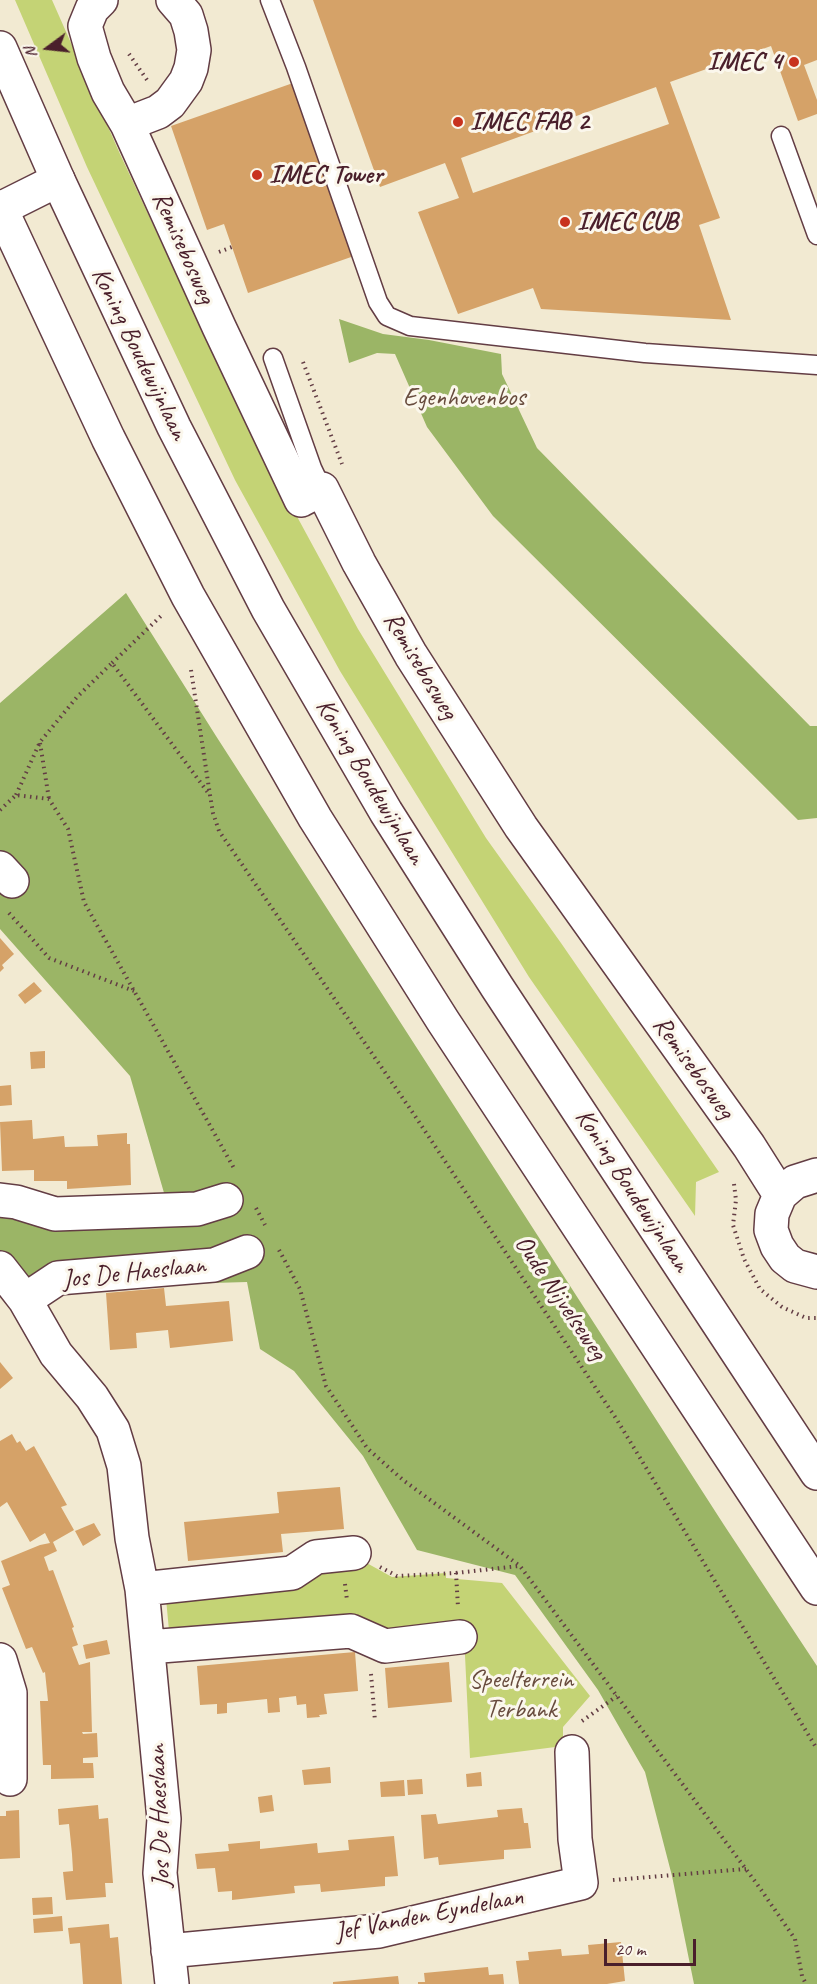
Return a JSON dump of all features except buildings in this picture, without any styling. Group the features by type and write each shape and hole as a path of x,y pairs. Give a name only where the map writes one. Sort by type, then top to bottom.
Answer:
{"main road":[{"name":"Remisebosweg","path":"101,0 92,9 85,26 94,58 127,124 301,500 322,489 359,563 411,655 521,827 749,1146 780,1195"},
{"path":"127,124 158,112 170,103 179,94 189,75 194,50 191,31 186,15 173,0"},
{"name":"Koning Boudewijnlaan","path":"0,48 58,180 179,437 268,609 386,812 497,987 817,1473"},
{"path":"58,180 0,208 108,438 188,596 309,807 443,1021 817,1588"},
{"path":"817,1175 795,1182 780,1195 772,1214 771,1230 785,1258 795,1266 817,1272"},
{"path":"0,1200 16,1202 55,1214 197,1209 238,1190"},
{"name":"Jos De Haeslaan","path":"25,1300 58,1278 214,1265 264,1244"},
{"name":"Jos De Haeslaan","path":"0,1269 25,1300 56,1354 92,1397 113,1430 124,1466 132,1538 142,1589 164,1819 160,1873 172,1984"},
{"path":"142,1589 292,1573 316,1557 348,1553"},
{"path":"148,1647 360,1635 385,1646 460,1637"},
{"path":"0,1660 10,1693 10,1779"},
{"path":"572,1752 575,1839 594,1882"},
{"name":"Jef Vanden Eyndelaan","path":"168,1951 379,1931 594,1882"}],"lane":[{"path":"270,0 296,67 378,302 387,316 410,326 645,353 817,365"},
{"path":"781,136 817,236"},
{"path":"273,358 312,468 322,489"}],"path":[{"path":"300,353 343,465 344,474 322,489"},
{"path":"0,810 16,795 40,742 77,697 165,612 170,621"},
{"name":"Oude Nijvelseweg","path":"190,659 210,795 219,831 415,1116 617,1420 817,1749"},
{"path":"112,663 210,795"},
{"path":"40,742 49,799 68,829 84,902 134,991 264,1244 300,1289 326,1386 367,1448 403,1480 520,1566 746,1869 795,1939 802,1976 806,1984"},
{"path":"16,795 49,799"},
{"path":"6,887 49,958 134,991"},
{"path":"348,1553 397,1576 520,1566"},
{"path":"348,1553 375,1721"},
{"path":"456,1573 460,1637"},
{"path":"572,1752 572,1728 617,1696"},
{"path":"594,1882 746,1869"}],"green space":[{"path":"15,0 52,0 185,293 294,511 358,629 486,838 719,1172 696,1182 695,1216 529,977 340,671 235,480 87,167"},
{"name":"Egenhovenbos","path":"339,319 383,334 501,354 502,374 537,448 810,726 817,726 817,818 798,820 493,516 427,427 395,354 377,353 349,363"},
{"path":"126,593 724,1525 817,1666 817,1984 694,1984 672,1876 645,1772 598,1690 515,1575 417,1550 363,1456 294,1371 260,1349 247,1282 40,1288 0,1268 0,1200 169,1210 130,1076 0,929 0,703"},
{"name":"Speelterrein Terbank","path":"354,1556 392,1577 446,1573 446,1578 502,1583 590,1696 563,1727 563,1746 470,1758 464,1635 170,1641 165,1588"}],"place":[{"name":"IMEC 4","path":"794,62"},
{"name":"IMEC FAB 2","path":"458,122"},
{"name":"IMEC Tower","path":"257,175"},
{"name":"IMEC CUB","path":"565,222"}]}
